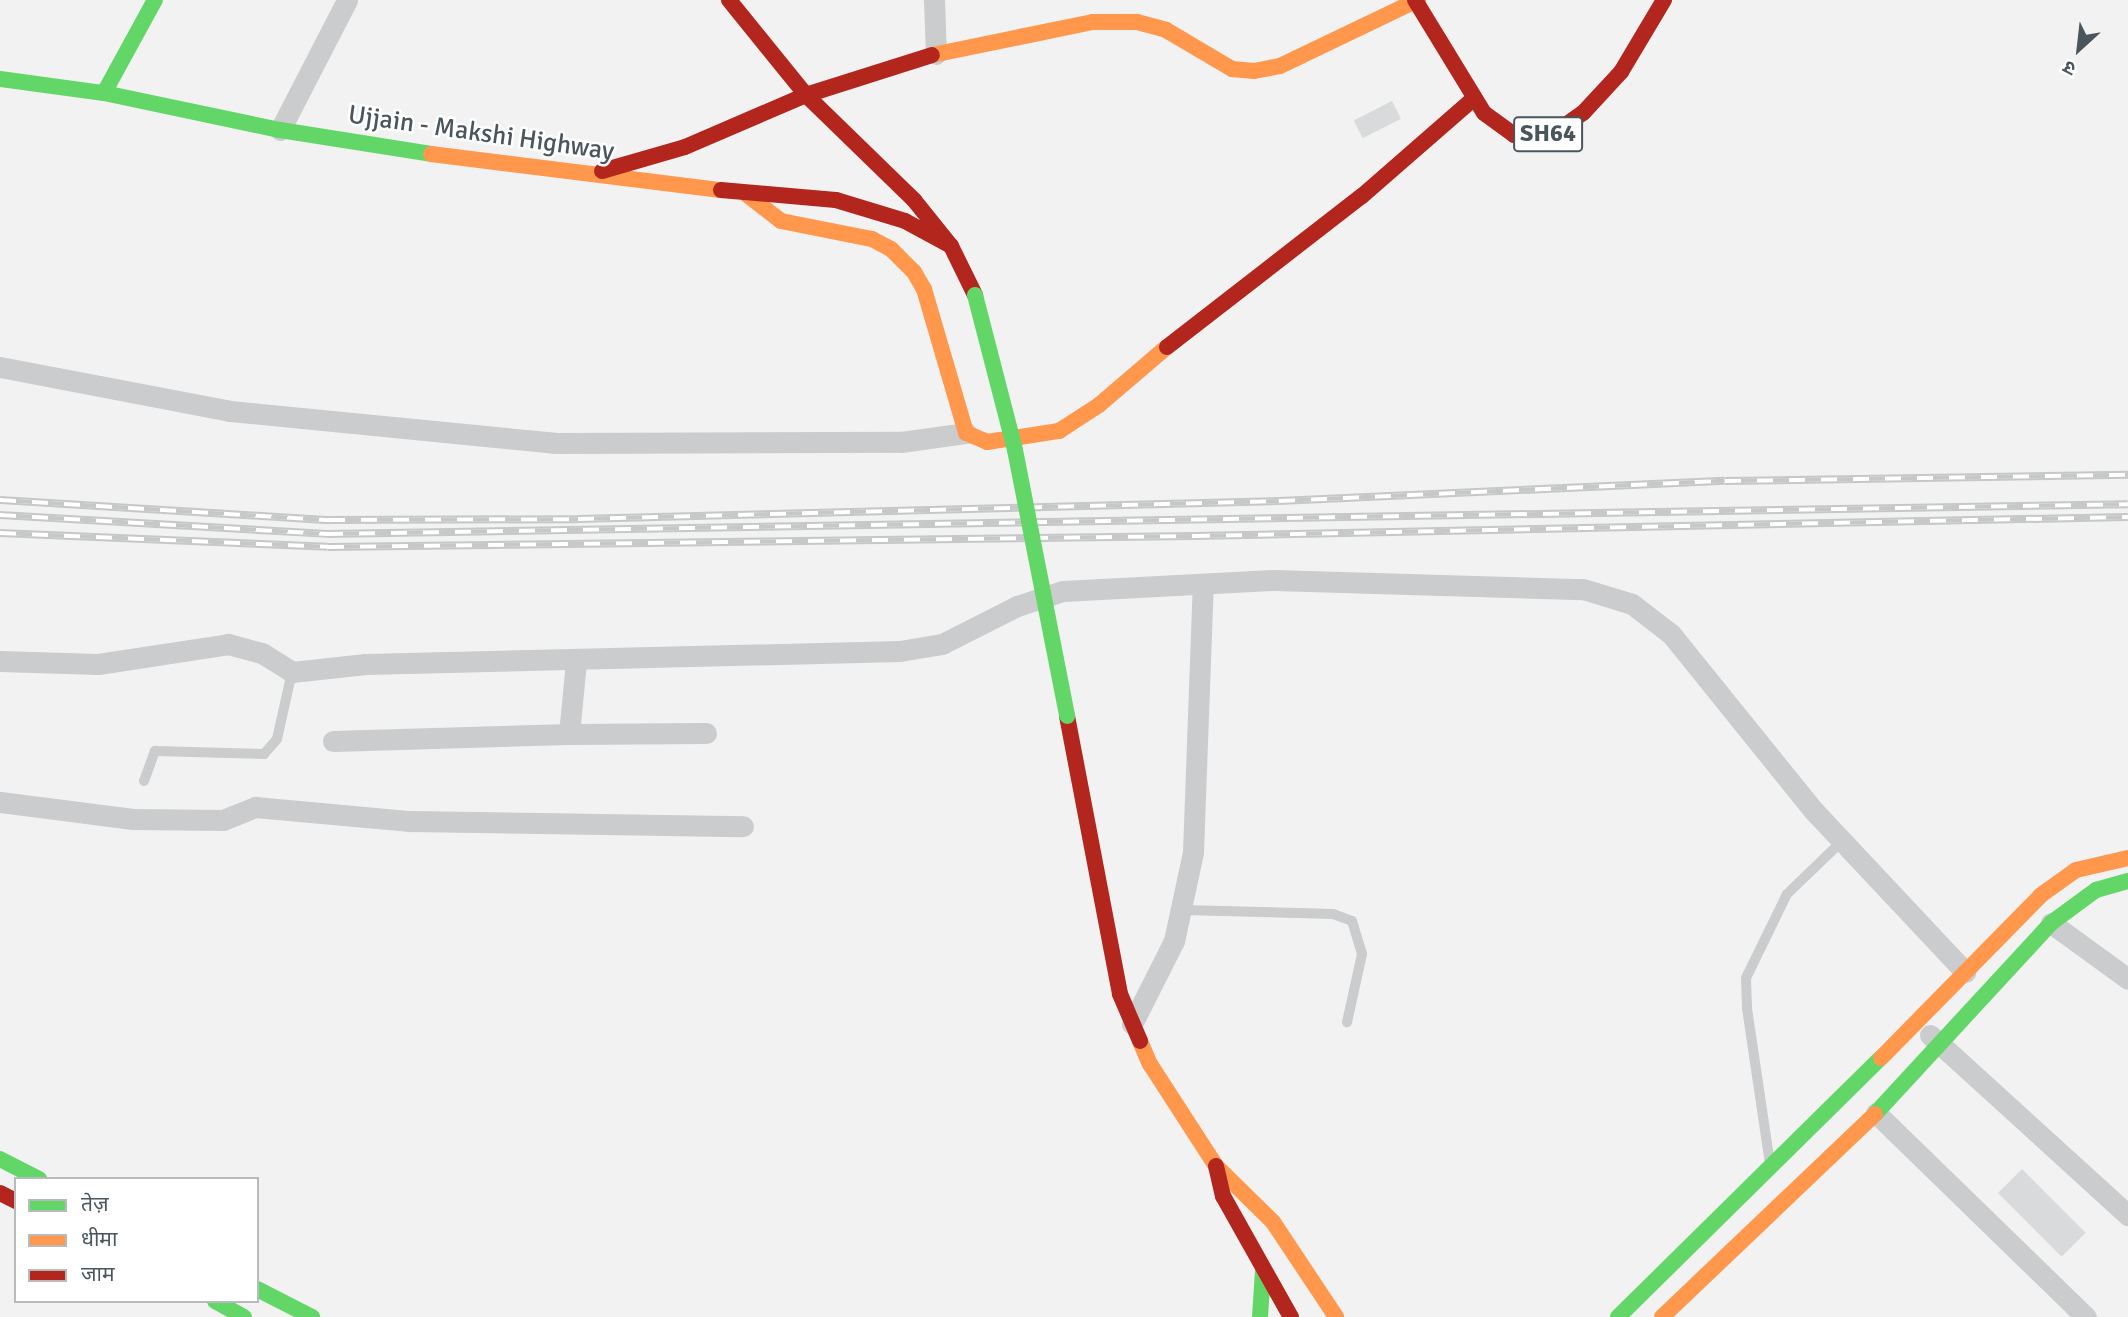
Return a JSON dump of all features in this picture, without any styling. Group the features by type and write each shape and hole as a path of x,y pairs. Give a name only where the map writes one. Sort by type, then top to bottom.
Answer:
{"main road":[{"path":"104,93 155,0"},
{"path":"729,0 806,95 914,200 951,246 975,295 1015,450 1120,993 1150,1065 1216,1166 1273,1222 1336,1317"},
{"path":"596,173 685,147 806,95 936,54 1093,22 1137,22 1166,30 1232,69 1254,71 1280,65 1416,0"},
{"name":"SH64","path":"1416,0 1430,19 1472,99 1498,126 1514,135 1534,139 1557,131 1583,113 1621,72 1664,0"},
{"name":"SH64","path":"1426,0 1430,19"},
{"name":"Ujjain - Makshi Highway","path":"0,79 104,93 280,130 416,152 746,194 836,200 905,221 951,246"},
{"path":"746,194 781,221 872,239 891,249 914,272 961,404 966,433 987,442 1059,431 1078,420 1362,195 1472,99"},
{"path":"1618,1317 1771,1170 2059,880 2093,863 2128,858"},
{"path":"1662,1317 1876,1113 1938,1042 2051,923 2096,890 2128,881"},
{"path":"0,1159 35,1177"},
{"path":"1216,1166 1223,1196 1291,1317"},
{"path":"1260,1317 1263,1270"},
{"path":"259,1290 312,1317"},
{"path":"219,1303 244,1317"}],"street":[{"path":"280,130 347,0"},
{"path":"934,0 936,54"},
{"path":"0,367 230,411 554,443 901,442 966,433"},
{"path":"0,661 99,664 228,644 262,653 292,672 366,664 576,661 900,651 942,644 1017,606 1063,591 1274,580 1583,589 1632,604 1671,634 1842,841 1965,972"},
{"path":"1132,1024 1174,941 1193,852 1203,585"},
{"path":"569,734 576,661"},
{"path":"333,741 706,733"},
{"path":"0,802 133,819 223,820 255,807 410,821 743,826"},
{"path":"2051,923 2128,979"},
{"path":"1916,1022 2128,1215"},
{"path":"1876,1113 2081,1315"}],"lane":[{"path":"144,781 155,751 264,754 277,739 292,672"},
{"path":"1771,1170 1746,1008 1746,978 1787,894 1842,841"},
{"path":"1182,909 1333,914 1352,921 1362,954 1347,1022"}],"building":[{"path":"1392,101 1401,119 1363,138 1354,121"},
{"path":"2022,1169 2086,1233 2062,1257 1998,1193"}],"railway":[{"path":"0,500 329,520 578,519 1279,501 1725,481 2128,475"},
{"path":"0,515 327,534 2128,504"},
{"path":"0,533 328,547 1194,536 2128,517"}],"traffic: fast":[{"path":"104,93 155,0"},
{"path":"0,79 104,93 280,130 431,154"},
{"path":"975,295 1015,450 1067,716"},
{"path":"1875,1114 2051,923 2096,890 2128,881"},
{"path":"1618,1317 1881,1058"},
{"path":"0,1159 35,1177"},
{"path":"1260,1317 1263,1270"},
{"path":"259,1290 312,1317"},
{"path":"219,1303 244,1317"}],"traffic: slow":[{"path":"932,55 1093,22 1137,22 1166,30 1232,69 1254,71 1280,66 1418,0"},
{"path":"431,154 721,190"},
{"path":"746,194 781,221 872,239 891,249 914,272 924,289 966,433 987,442 1059,431 1099,405 1167,347"},
{"path":"1881,1058 2041,895 2076,870 2128,858"},
{"path":"1140,1041 1150,1064 1216,1166 1273,1222 1336,1317"},
{"path":"1662,1317 1875,1114"}],"traffic: jam":[{"path":"729,0 806,95 914,200 951,246 975,295"},
{"path":"1415,0 1484,113 1514,135 1534,139 1557,131 1583,113 1621,72 1664,0"},
{"path":"602,171 685,147 806,95 932,55"},
{"path":"1167,347 1362,196 1473,99"},
{"path":"721,190 836,200 905,221 951,246"},
{"path":"1067,716 1120,994 1140,1041"},
{"path":"1216,1166 1223,1196 1291,1317"},
{"path":"0,1193 14,1200"}]}
